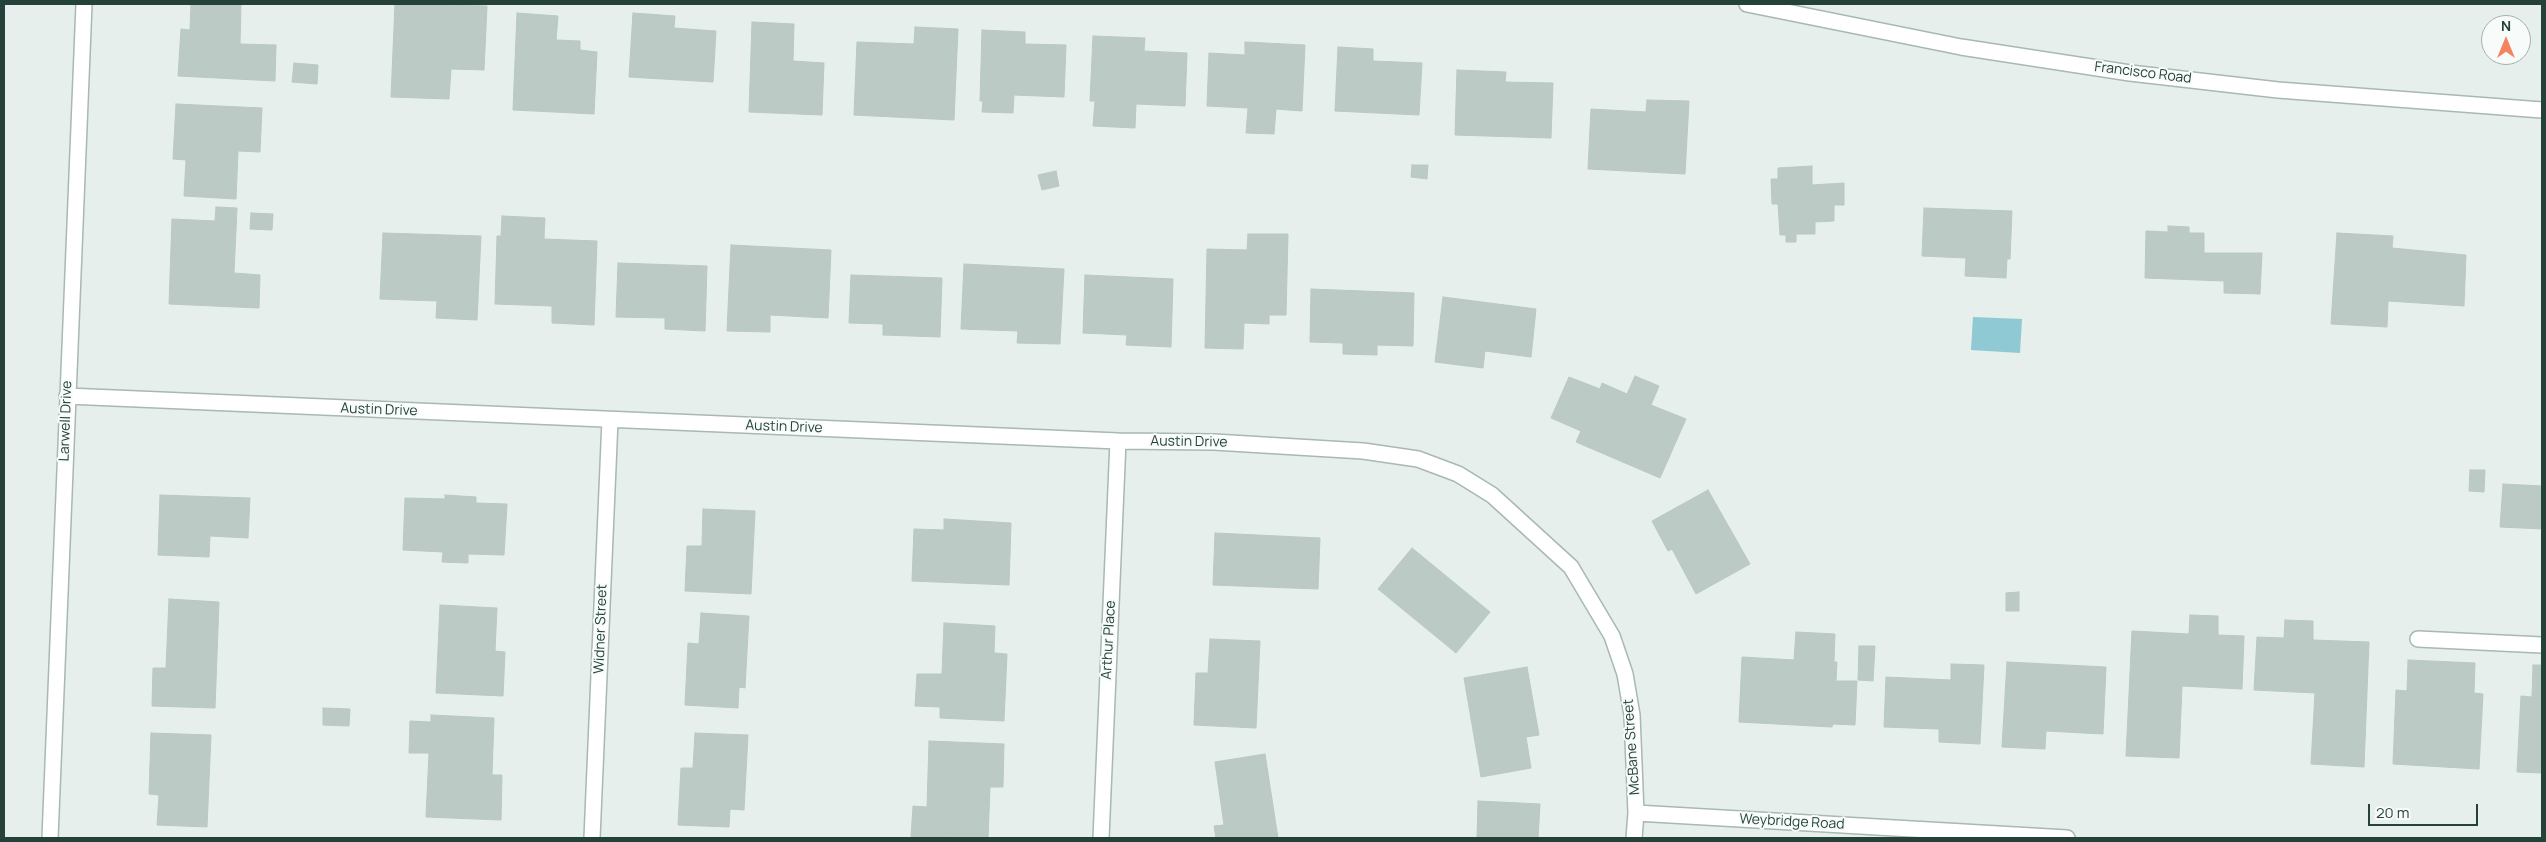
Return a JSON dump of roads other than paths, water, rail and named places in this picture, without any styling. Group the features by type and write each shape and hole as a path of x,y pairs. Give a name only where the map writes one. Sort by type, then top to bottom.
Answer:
{"street":[{"name":"Larwell Drive","path":"50,838 84,4"},
{"name":"Francisco Road","path":"1747,4 1961,47 2130,73 2278,90 2542,110"},
{"name":"Austin Drive","path":"67,396 1118,441 1214,442 1363,451 1418,459 1458,474 1492,495"},
{"name":"Widner Street","path":"592,838 610,420"},
{"name":"Arthur Place","path":"1100,838 1118,441"},
{"name":"McBane Street","path":"1492,495 1571,567 1612,636 1624,674 1632,714 1636,813 1634,838"},
{"path":"2418,639 2542,644"},
{"name":"Weybridge Road","path":"1636,813 2067,838"}],"water":[{"path":"1973,317 2022,319 2020,353 1971,350"}]}
